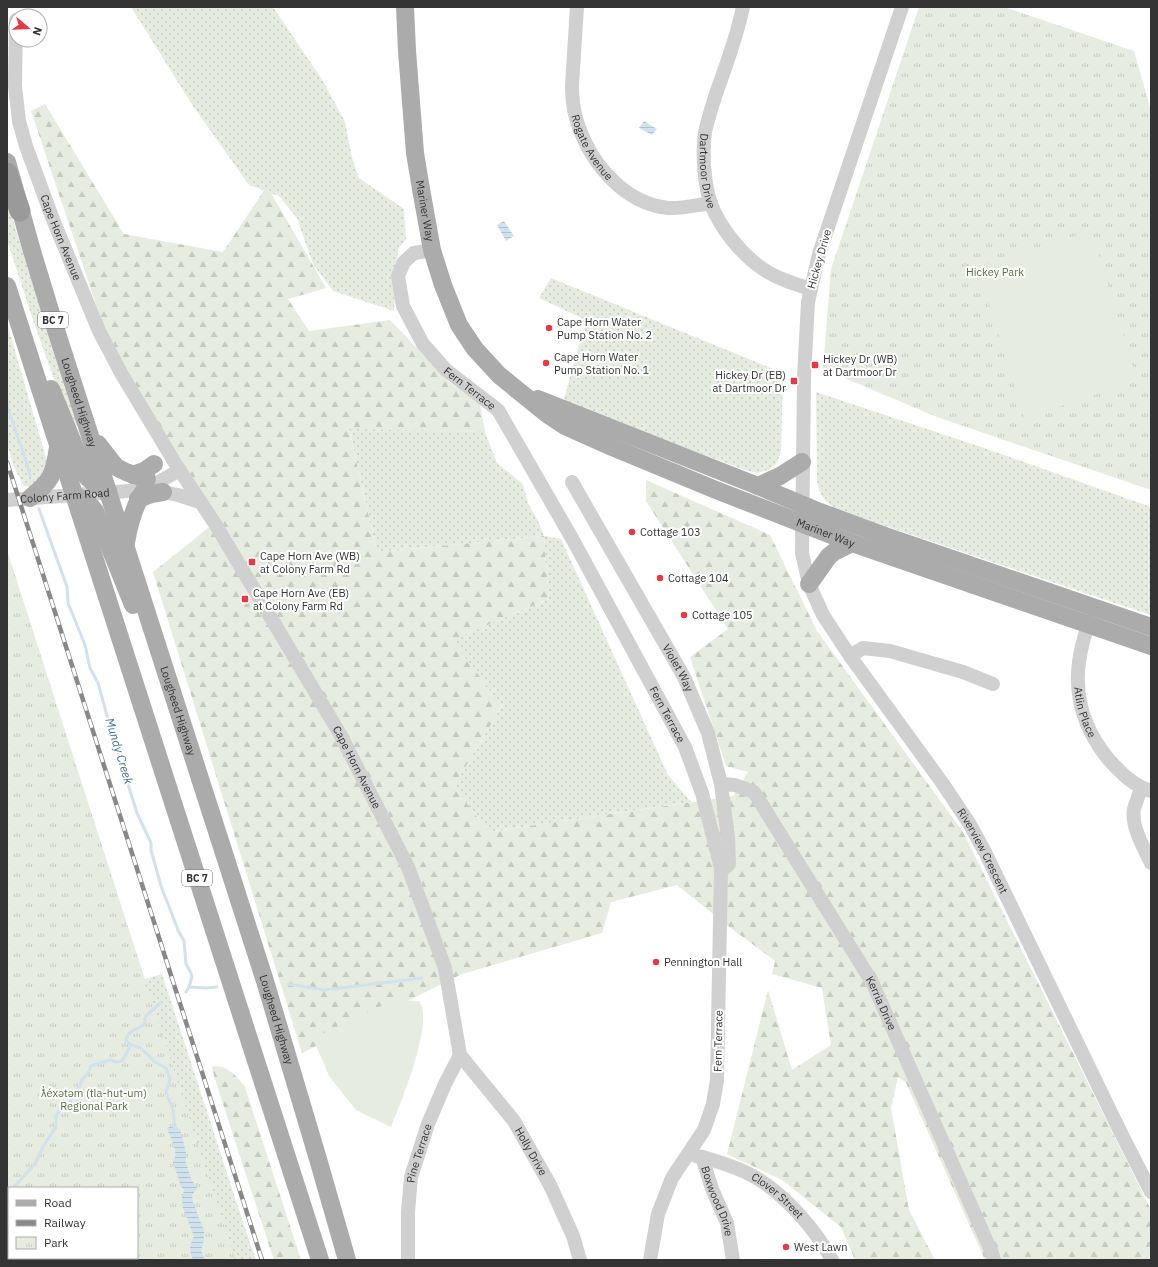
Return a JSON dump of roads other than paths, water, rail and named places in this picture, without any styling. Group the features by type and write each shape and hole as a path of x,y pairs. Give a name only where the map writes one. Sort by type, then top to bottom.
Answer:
{"highway":[{"path":"7,172 20,211"}],"main road":[{"name":"Mariner Way","path":"405,7 415,153 420,189 432,250 442,284 462,330 491,367 547,414 572,430 852,542 1151,646"},
{"name":"Lougheed Highway","path":"7,162 46,297 88,428 136,484 125,546 280,1028 347,1260"},
{"path":"9,292 30,335 86,475 94,484 136,484"},
{"name":"BC 7","path":"9,292 320,1260"},
{"name":"Mariner Way","path":"516,388 553,405 885,536 1151,627"},
{"path":"88,428 98,444 115,465 136,484 151,494 163,492"},
{"path":"30,498 45,486 51,477 55,468 58,446"},
{"path":"758,486 780,476 802,462"},
{"path":"125,546 136,484"},
{"path":"74,495 87,502 95,511 186,736"},
{"path":"809,584 829,556 852,542"}],"street":[{"name":"Rogate Avenue","path":"577,7 572,97 580,130 595,158 604,171 618,185 635,197 648,203 666,208 685,208 711,203"},
{"name":"Dartmoor Drive","path":"743,7 738,28 705,132 704,167 711,203 722,224 744,253 763,269 793,283 811,289"},
{"name":"Hickey Drive","path":"802,523 802,462 808,304 819,254 902,7"},
{"name":"Cape Horn Avenue","path":"16,48 16,106 28,154 99,331 121,373 177,466 217,527 340,734 408,867 445,968 460,1055"},
{"name":"Fern Terrace","path":"432,250 414,253 404,262 398,276 403,306 423,344 446,370 498,410 573,540 685,747 702,793 721,868 717,1080 713,1104 704,1130 672,1178 658,1214 650,1260"},
{"path":"136,484 161,439"},
{"name":"Colony Farm Road","path":"7,500 74,495 136,484 177,466"},
{"name":"Violet Way","path":"572,482 684,677 708,733 721,784 728,838 729,864 724,868 721,868"},
{"path":"163,492 200,502"},
{"name":"Riverview Crescent","path":"802,523 802,553 809,584 823,615 850,656 947,790 985,852 1151,1192"},
{"name":"Atlin Place","path":"1094,608 1078,663 1079,691 1083,716 1096,742 1106,756 1126,777 1146,790"},
{"path":"850,656 862,648 890,651 963,672 993,684"},
{"name":"Kerria Drive","path":"721,784 735,785 754,792 872,982 994,1260"},
{"path":"1146,790 1134,810 1134,819 1151,863"},
{"name":"Pine Terrace","path":"408,1260 408,1212 411,1177 428,1124 445,1084 460,1055"},
{"name":"Holly Drive","path":"460,1055 514,1121 550,1185 572,1236 580,1260"},
{"name":"Boxwood Drive","path":"688,1153 702,1157 712,1189 727,1223 733,1260"},
{"name":"Clover Street","path":"702,1157 726,1164 754,1177 784,1198 812,1230 832,1260"}],"water":[{"path":"644,121 657,129 652,135 639,128"},
{"path":"504,221 514,236 506,241 497,225"},
{"path":"173,1126 180,1129 187,1156 185,1160 192,1181 197,1188 192,1195 193,1202 204,1231 201,1251 205,1260 193,1260 191,1253 190,1245 194,1236 183,1208 182,1199 184,1190 181,1186 173,1162 175,1158 175,1150 167,1128"}],"waterway":[{"name":"Mundy Creek","path":"7,403 30,475"},
{"name":"Mundy Creek","path":"39,509 67,587 68,603 85,645 90,668 98,683 137,813 151,843 151,850 161,886 178,930 184,941 186,964 192,977 186,992"},
{"path":"288,984 324,990 422,978"},
{"path":"189,987 217,987"},
{"path":"14,1187 35,1164 44,1145 56,1127 56,1116 61,1107 66,1109 69,1107 72,1096 79,1088 91,1066 110,1060 117,1062 122,1061 131,1045 126,1041 127,1037 131,1032 145,1024 146,1016 161,1002"},
{"path":"131,1045 141,1048 155,1062 166,1068 170,1079 166,1093 173,1109 175,1131"}],"railway":[{"path":"7,462 262,1260"}],"place":[{"name":"Cape Horn Water Pump Station No. 2","path":"549,328"},
{"name":"Cape Horn Water Pump Station No. 1","path":"546,363"},
{"name":"Hickey Dr (WB) at Dartmoor Dr","path":"815,365"},
{"name":"Hickey Dr (EB) at Dartmoor Dr","path":"794,381"},
{"name":"Cottage 103","path":"632,532"},
{"name":"Cape Horn Ave (WB) at Colony Farm Rd","path":"252,562"},
{"name":"Cottage 104","path":"660,578"},
{"name":"Cape Horn Ave (EB) at Colony Farm Rd","path":"245,599"},
{"name":"Cottage 105","path":"684,615"},
{"name":"Pennington Hall","path":"656,962"},
{"name":"West Lawn","path":"786,1247"}],"park label":[{"name":"Hickey Park","path":"995,272"},
{"name":"ƛ̓éxətəm (tla-hut-um) Regional Park","path":"94,1099"}]}
